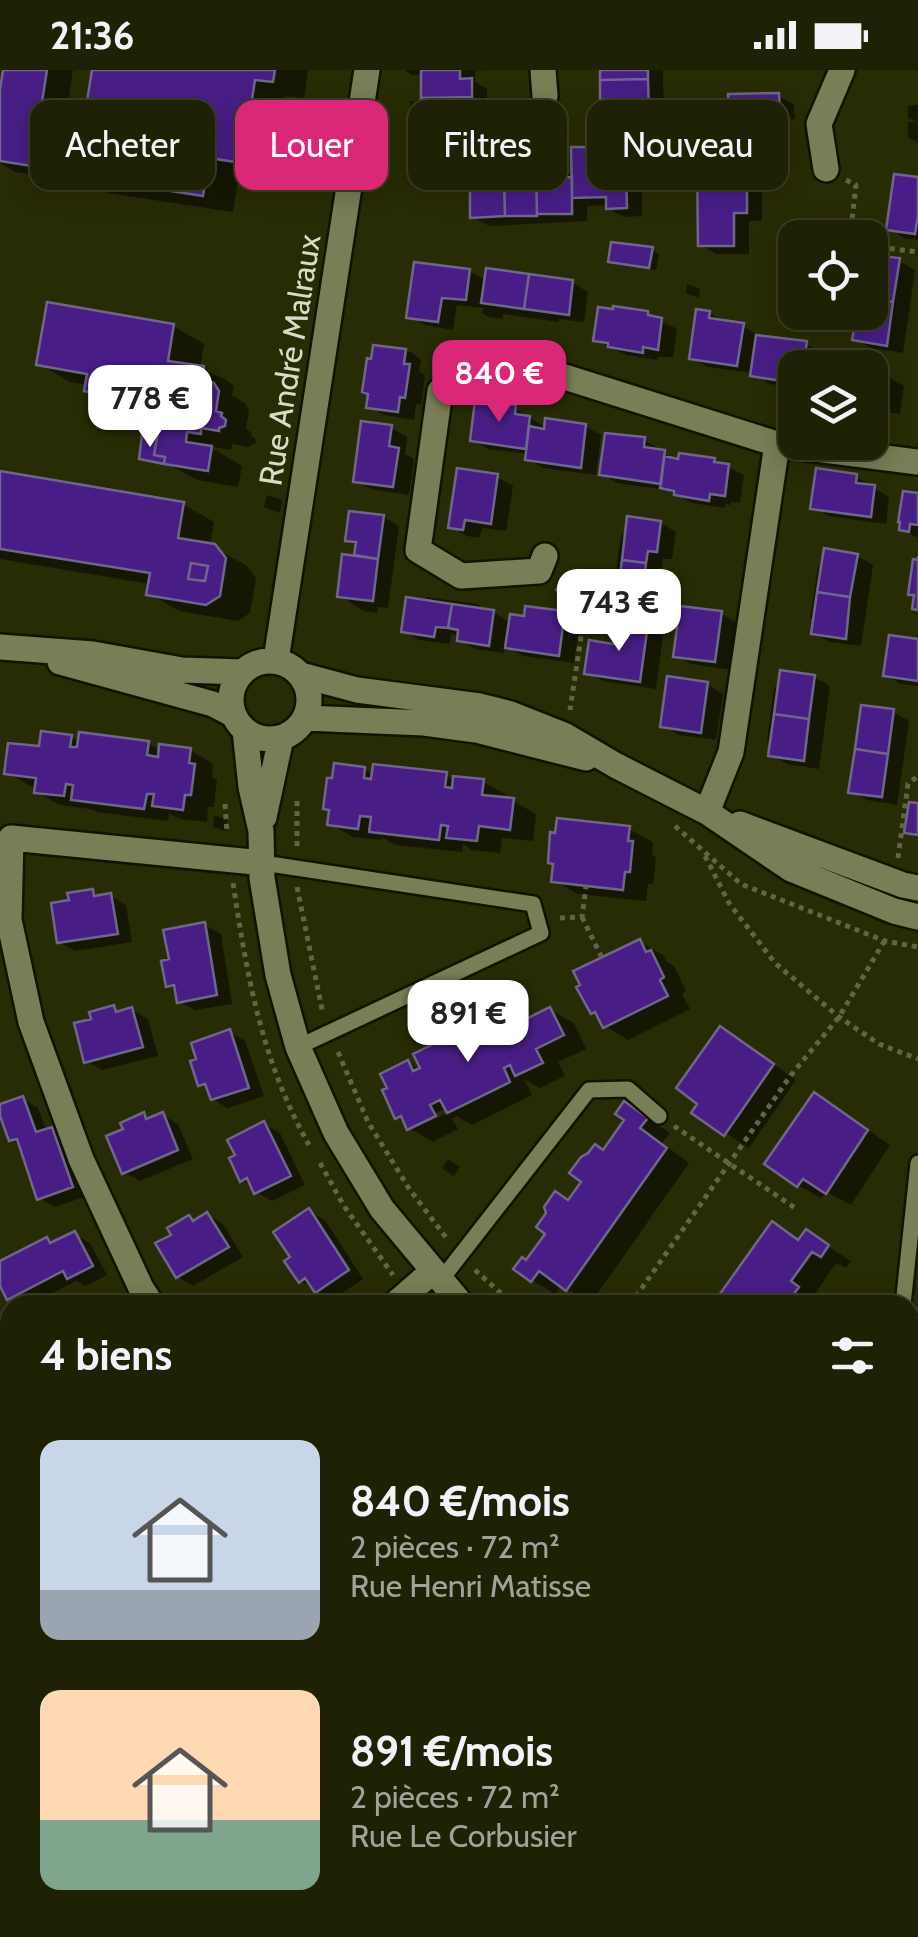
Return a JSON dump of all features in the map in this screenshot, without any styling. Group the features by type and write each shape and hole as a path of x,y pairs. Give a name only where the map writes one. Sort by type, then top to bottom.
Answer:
{"street":[{"name":"Rue André Malraux","path":"276,660 367,70"},
{"path":"826,169 819,124 842,70"},
{"path":"542,564 461,576 418,550 440,391 494,355 777,444 918,462"},
{"path":"707,812 731,752 777,444"},
{"path":"11,648 93,654 182,670 242,672"},
{"path":"11,648 213,704 240,722 256,736 281,738 299,727 310,696 302,676 276,660 252,664 235,681 231,704 240,722 261,832 262,878 278,975 298,1048 336,1134 382,1210 454,1295"},
{"path":"302,676 357,690 480,706 564,734 707,812 791,869 906,914"},
{"path":"305,718 424,723 476,730 616,765"},
{"path":"261,832 281,738"},
{"path":"707,812 910,886"},
{"path":"146,1295 81,1159 30,1022 9,920 11,838 262,862"},
{"path":"409,1295 438,1276"}],"lane":[{"path":"262,862 533,904 541,934 298,1048"},
{"path":"438,1276 589,1090 628,1089 659,1116"},
{"path":"904,1295 918,1163"}],"path":[{"path":"826,169 856,185 852,220"},
{"path":"888,248 918,252"},
{"path":"542,564 584,617 569,720"},
{"path":"910,886 898,862 908,784 918,776"},
{"path":"665,816 741,884 885,940 918,948"},
{"path":"702,851 729,903 775,963 878,1044 918,1059"},
{"path":"586,886 582,917 602,958"},
{"path":"637,1295 791,1075 839,1017 885,940 906,914"},
{"path":"537,918 582,917"},
{"path":"659,1116 798,1210"}],"building":[{"path":"3,70 47,70 42,100 30,100 30,166 0,161"},
{"path":"92,70 275,70 273,82 255,80 252,100 235,100 235,162 215,159 215,100 87,100"},
{"path":"421,70 460,70 460,79 472,78 472,97 421,98"},
{"path":"600,70 648,70 648,79 600,80"},
{"path":"648,79 649,100 600,100 600,80"},
{"path":"779,93 779,100 728,100 728,94"},
{"path":"472,97 472,100 421,100"},
{"path":"571,147 587,147 587,190 627,190 627,208 606,209 606,197 572,198"},
{"path":"894,174 918,177 915,234 888,230"},
{"path":"567,177 572,177 572,214 537,214 537,190 567,190"},
{"path":"165,190 204,190 203,196"},
{"path":"470,190 504,190 505,216 470,218"},
{"path":"504,190 536,190 537,216 505,216"},
{"path":"697,190 747,190 747,213 734,213 734,246 698,246"},
{"path":"611,242 653,247 649,268 608,262"},
{"path":"888,257 900,258 893,302 888,301"},
{"path":"414,262 470,269 466,300 442,298 438,322 406,318"},
{"path":"486,268 529,274 524,309 481,303"},
{"path":"529,274 573,280 569,315 524,309"},
{"path":"888,301 893,302 887,346 852,340 854,330 888,330"},
{"path":"47,302 174,324 168,361 204,366 202,378 214,383 219,391 216,411 226,420 219,431 201,428 201,434 187,432 186,442 212,446 208,471 164,464 165,457 154,455 159,425 153,424 156,406 151,400 96,399 97,394 84,391 87,374 36,365"},
{"path":"598,307 648,311 648,315 662,318 658,350 643,347 643,353 593,341"},
{"path":"696,309 710,311 709,318 744,323 737,366 689,359"},
{"path":"756,335 807,341 806,350 778,350 778,380 750,376"},
{"path":"373,345 406,349 404,364 410,364 405,398 400,397 398,412 366,408 368,394 362,392"},
{"path":"475,400 516,405 515,414 530,416 526,449 470,441"},
{"path":"545,418 586,424 581,468 525,460 529,426 544,429"},
{"path":"361,421 392,425 389,446 399,448 393,487 353,482"},
{"path":"605,433 645,437 644,447 665,450 661,484 599,475"},
{"path":"142,435 157,438 154,455 165,457 164,464 139,459"},
{"path":"679,453 729,464 725,496 710,494 709,501 674,495 674,491 660,488 664,456 678,459"},
{"path":"457,468 498,474 491,524 465,520 463,530 448,528"},
{"path":"816,468 857,474 856,483 875,485 871,517 810,509"},
{"path":"0,471 184,502 178,538 215,544 226,558 220,596 206,605 146,595 150,573 0,549","holes":["191,563 208,566 205,581 188,579"]},
{"path":"903,491 918,493 918,525 910,524 909,532 899,530"},
{"path":"349,511 384,515 378,559 354,555 356,542 345,541"},
{"path":"627,516 661,521 657,552 648,551 646,563 622,560"},
{"path":"824,548 858,554 850,597 817,592"},
{"path":"342,554 378,559 373,601 337,597"},
{"path":"913,559 918,560 918,610 912,609 914,595 908,595"},
{"path":"622,560 646,563 645,574 654,575 649,608 616,603"},
{"path":"191,563 208,566 205,581 188,579"},
{"path":"817,592 850,597 846,639 811,634"},
{"path":"406,597 452,604 448,628 436,627 434,637 401,632"},
{"path":"452,604 494,610 489,646 457,641 458,630 448,628"},
{"path":"525,606 565,611 559,656 505,648 510,614 524,616"},
{"path":"680,606 722,611 715,662 673,657"},
{"path":"617,621 648,624 640,682 584,674 589,640 613,644"},
{"path":"889,635 918,639 918,681 883,676"},
{"path":"780,670 815,675 809,719 774,714"},
{"path":"667,676 708,682 701,733 660,727"},
{"path":"861,705 894,709 888,754 855,749"},
{"path":"774,714 809,719 804,761 768,756"},
{"path":"41,731 72,735 70,747 77,747 79,732 149,741 147,755 158,757 159,744 191,748 189,763 195,764 191,795 185,795 183,810 152,806 154,794 147,794 144,809 71,800 73,785 66,784 64,796 34,793 36,778 4,774 8,743 39,746"},
{"path":"855,749 888,754 882,797 848,793"},
{"path":"334,763 365,767 364,778 371,779 373,764 447,772 445,787 452,788 453,776 484,779 482,795 514,798 510,830 479,826 477,841 446,838 448,826 441,825 439,840 369,832 371,817 360,816 358,829 327,825 329,810 323,809 327,778 332,778"},
{"path":"909,802 918,803 918,835 904,833"},
{"path":"557,818 630,826 630,872 625,872 623,890 551,882 550,832 555,833"},
{"path":"93,889 94,896 111,893 118,934 57,943 51,903 69,900 67,893"},
{"path":"205,922 217,995 177,1003 174,985 166,987 161,961 169,959 163,930"},
{"path":"640,939 646,952 651,950 668,996 603,1028 576,987 580,985 573,971"},
{"path":"114,1005 116,1012 132,1007 143,1047 84,1063 74,1023 91,1019 89,1012"},
{"path":"515,1007 522,1021 550,1007 564,1035 536,1049 543,1063 515,1076 510,1065 504,1068 510,1082 447,1113 440,1100 430,1105 436,1116 407,1130 401,1116 395,1119 382,1090 387,1088 380,1074 408,1060 413,1071 420,1068 413,1054 480,1021 486,1035 493,1031 487,1020"},
{"path":"720,1026 774,1064 724,1136 691,1113 697,1104 676,1088"},
{"path":"230,1029 249,1088 211,1100 205,1084 198,1086 190,1061 196,1059 191,1043"},
{"path":"814,1092 868,1130 826,1194 803,1179 797,1187 764,1164"},
{"path":"23,1096 36,1132 52,1127 73,1187 37,1200 17,1139 9,1141 0,1116 0,1104"},
{"path":"624,1101 648,1118 640,1128 667,1148 566,1291 539,1271 531,1282 513,1269 522,1257 526,1260 545,1234 536,1227 546,1213 544,1207 555,1191 568,1200 581,1182 569,1173 595,1144 603,1150 624,1120 615,1114"},
{"path":"144,1112 146,1119 163,1112 178,1150 122,1174 106,1136 123,1129 120,1123"},
{"path":"264,1121 291,1176 254,1194 247,1178 240,1182 229,1158 235,1155 227,1140"},
{"path":"309,1208 349,1270 315,1293 305,1278 299,1283 284,1261 290,1257 273,1232"},
{"path":"207,1212 229,1247 176,1278 155,1243 171,1235 167,1228 189,1215 193,1221"},
{"path":"772,1221 798,1240 806,1229 829,1245 821,1257 812,1252 791,1281 799,1287 793,1295 719,1295"},
{"path":"75,1231 93,1266 67,1279 63,1271 17,1295 4,1295 0,1286 0,1261 47,1237 50,1243"}]}
